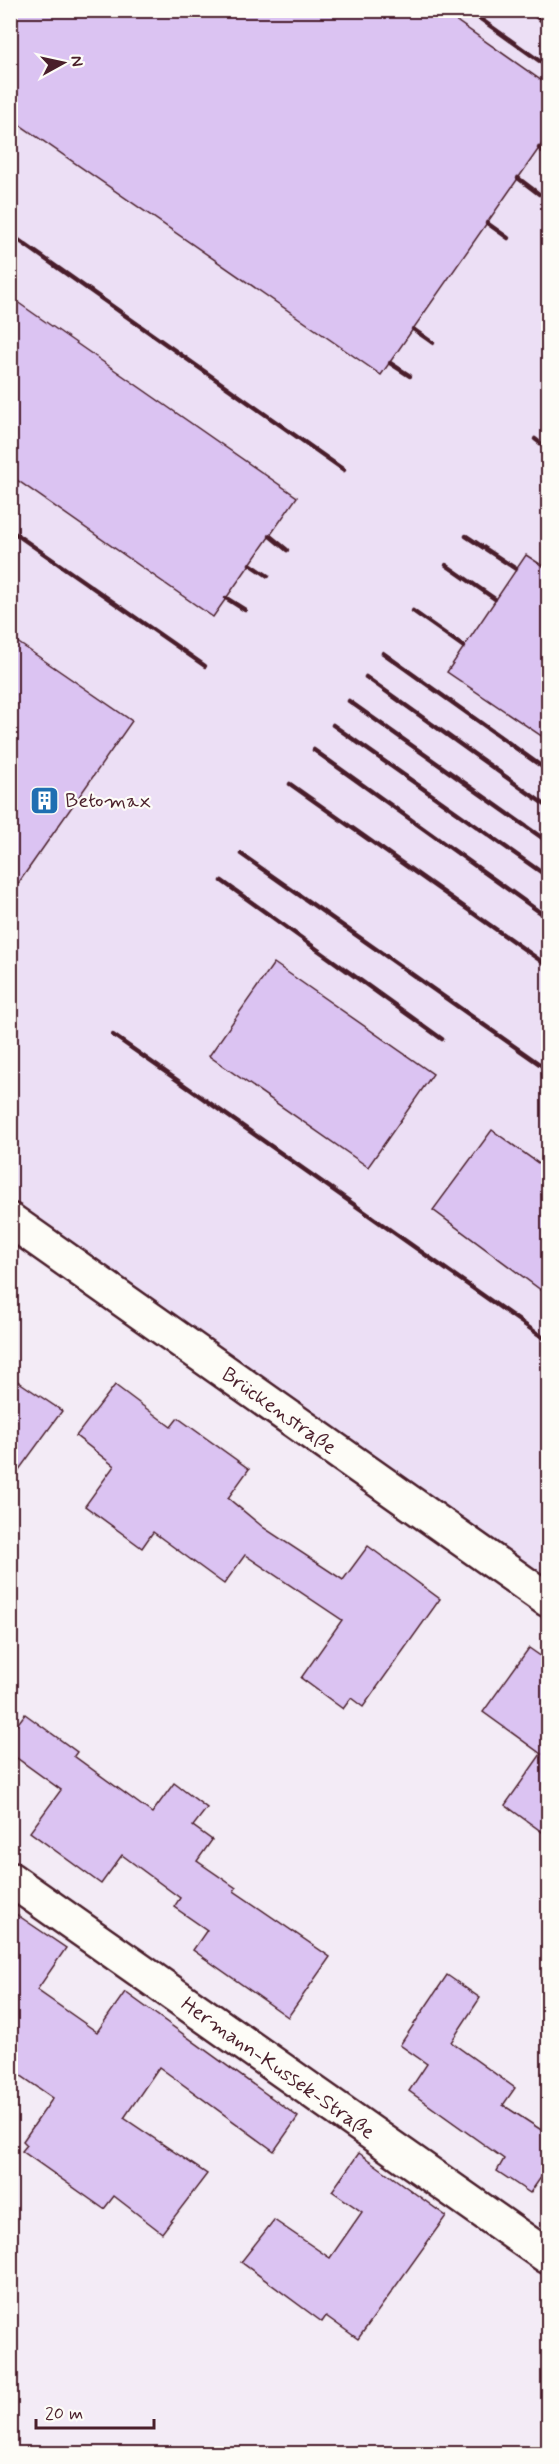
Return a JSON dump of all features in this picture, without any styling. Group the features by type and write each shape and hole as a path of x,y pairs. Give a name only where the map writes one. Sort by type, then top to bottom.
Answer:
{"street":[{"name":"Brückenstraße","path":"10,1220 549,1600"},
{"name":"Hermann-Kussek-Straße","path":"10,1879 549,2257"}],"shaded area":[{"path":"11,11 548,11 548,1600 11,1220"}],"building":[{"path":"10,10 441,10 549,86 549,134 381,375 10,118"},
{"path":"10,297 297,497 213,617 10,475"},
{"path":"526,555 549,570 549,741 447,672"},
{"name":"Betomax","path":"10,637 132,721 10,895"},
{"path":"274,963 433,1074 368,1167 209,1056"},
{"path":"492,1130 549,1171 549,1296 433,1210"},
{"path":"10,1376 62,1411 10,1482"},
{"path":"115,1385 171,1427 178,1418 249,1469 228,1498 264,1528 343,1580 368,1546 440,1599 363,1707 351,1698 343,1709 301,1678 342,1620 245,1555 224,1584 153,1532 142,1548 85,1506 114,1466 76,1436"},
{"path":"529,1648 549,1662 549,1837 505,1805 541,1754 483,1712"},
{"path":"25,1714 77,1752 74,1756 152,1813 174,1783 207,1808 193,1826 212,1840 197,1861 236,1888 234,1891 330,1957 288,2017 193,1950 207,1930 174,1907 180,1898 122,1855 101,1884 30,1832 61,1790 10,1753 10,1734"},
{"path":"10,1910 66,1948 37,1990 97,2032 125,1992 298,2117 274,2151 159,2067 124,2118 207,2174 162,2233 114,2196 104,2209 22,2151 27,2145 23,2141 53,2098 10,2068"},
{"path":"447,1975 480,1998 451,2042 515,2088 503,2105 549,2135 549,2166 530,2193 497,2171 504,2159 409,2091 427,2064 400,2045"},
{"path":"359,2153 446,2216 358,2339 326,2316 322,2322 241,2262 274,2220 330,2258 362,2212 332,2191"}],"railway":[{"path":"468,10 548,67"},
{"path":"527,10 548,25"},
{"path":"539,148 548,156"},
{"path":"518,178 539,194"},
{"path":"487,223 508,238"},
{"path":"10,234 344,470"},
{"path":"413,329 433,343"},
{"path":"390,363 410,376"},
{"path":"535,439 548,449"},
{"path":"10,530 205,666"},
{"path":"270,536 287,550"},
{"path":"466,536 516,569"},
{"path":"250,564 268,576"},
{"path":"446,565 495,599"},
{"path":"226,598 245,610"},
{"path":"413,611 464,647"},
{"path":"383,653 548,771"},
{"path":"366,677 548,807"},
{"path":"349,701 548,842"},
{"path":"333,725 548,877"},
{"path":"314,750 548,918"},
{"path":"290,784 548,966"},
{"path":"241,854 548,1070"},
{"path":"222,881 442,1039"},
{"path":"113,1035 548,1341"}],"place":[{"name":"Betomax","path":"44,800"}]}
